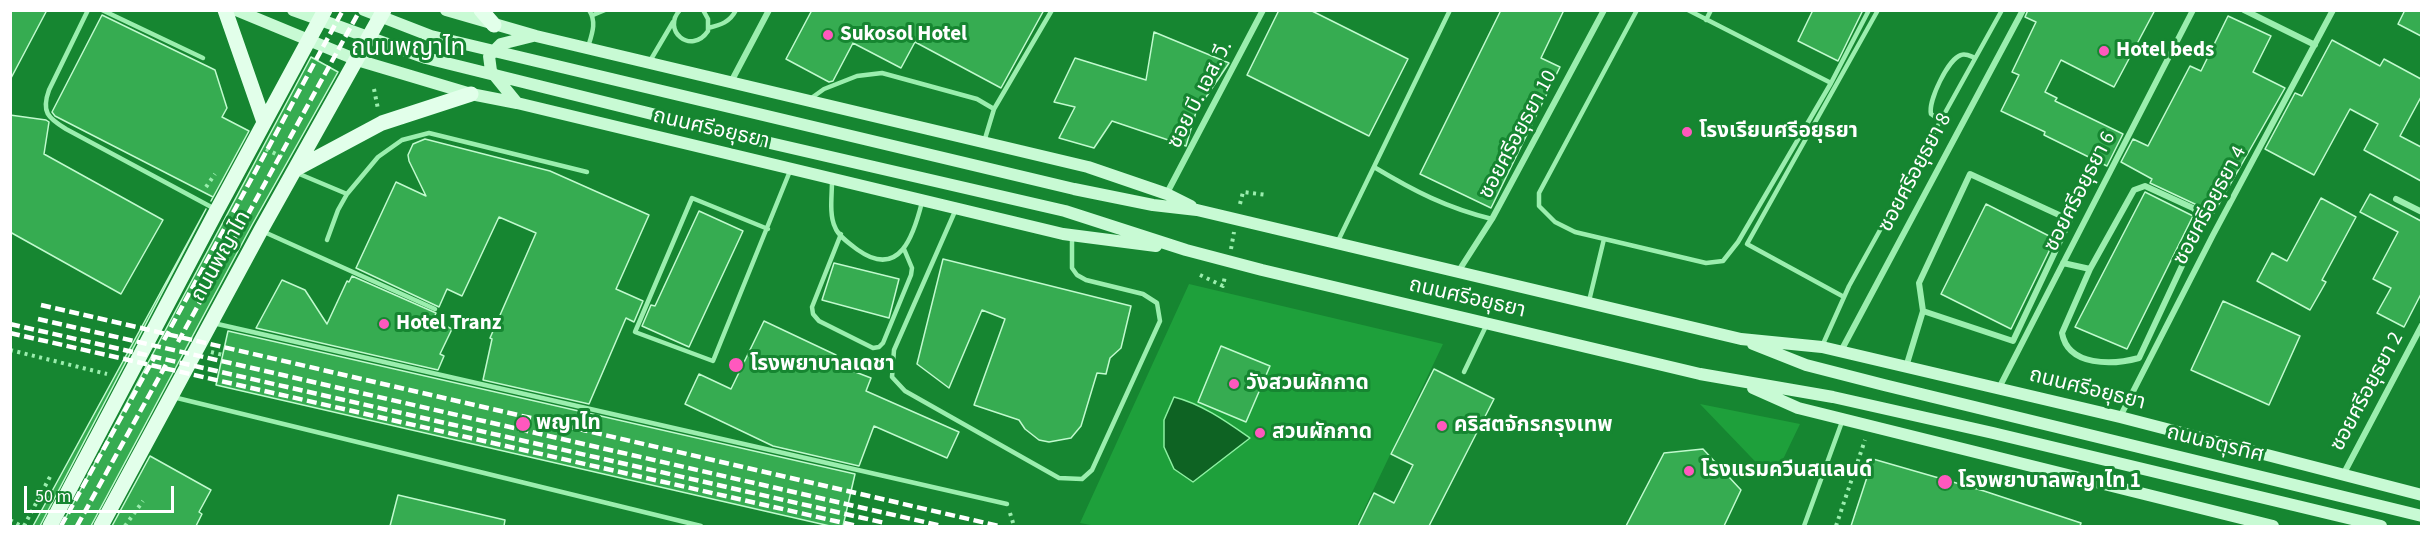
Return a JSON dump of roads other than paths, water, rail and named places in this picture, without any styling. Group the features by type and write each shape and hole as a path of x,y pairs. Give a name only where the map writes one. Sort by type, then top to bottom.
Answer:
{"main road":[{"path":"225,10 264,122"},
{"name":"ถนนศรีอยุธยา","path":"236,10 357,60 471,94 1072,235 1186,250"},
{"name":"ถนนศรีอยุธยา","path":"292,10 426,58 757,140 1065,212 1186,250 1262,270 1739,382 1833,397 1993,433"},
{"name":"ถนนพญาไท","path":"50,526 325,10"},
{"name":"ถนนศรีอยุธยา","path":"364,10 431,36 1114,198 1197,210 1741,339 1822,347 1840,351 2120,417 2421,495"},
{"name":"ถนนพญาไท","path":"101,526 294,167 384,10"},
{"name":"ถนนศรีอยุธยา","path":"446,10 536,36 1089,167 1167,194 1197,210"},
{"path":"481,10 494,25"},
{"path":"517,103 491,71 489,56 501,44 536,36"},
{"path":"294,167 382,123 471,94"},
{"name":"ถนนศรีอยุธยา","path":"1741,339 1806,365 1998,413"},
{"name":"ถนนศรีอยุธยา","path":"1739,382 1798,408 2247,523 2273,526"},
{"name":"ถนนจตุรทิศ","path":"1998,413 2421,516"},
{"name":"ถนนจตุรทิศ","path":"1993,433 2381,526"}],"street":[{"path":"731,82 769,10"},
{"name":"ซอย บี. เอส. วี.","path":"1167,194 1263,10"},
{"name":"ซอยศรีอยุธยา 10","path":"1458,273 1492,219 1604,10"},
{"name":"ซอยศรีอยุธยา 8","path":"1840,351 2023,10"},
{"name":"ซอยศรีอยุธยา 6","path":"1999,388 2193,10"},
{"path":"2244,10 2315,45"},
{"name":"ซอยศรีอยุธยา 4","path":"2120,417 2213,235 2333,10"},
{"path":"1906,366 1923,311 1919,283 1970,174 2070,220 2013,341 1923,311"},
{"path":"2145,186 2165,194 2193,208 2198,213 2201,225 2139,358 2111,364 2086,359 2069,351 2064,344 2062,333 2090,269 2134,190 2139,187 2145,186"},
{"path":"2396,199 2421,212"},
{"path":"2063,263 2090,269"},
{"name":"ซอยศรีอยุธยา 2","path":"2343,475 2421,324"}],"lane":[{"path":"88,10 49,90 45,101 46,112 54,122 66,129 217,210"},
{"path":"102,10 203,58"},
{"path":"588,47 593,32 591,13 606,10"},
{"path":"649,62 680,10"},
{"path":"674,19 678,36 688,42 700,39 708,28 708,19 703,10"},
{"path":"708,28 721,25 732,18 736,10"},
{"path":"984,143 994,109 1052,10"},
{"path":"1337,244 1450,10"},
{"path":"1637,10 1539,193 1539,207 1556,222 1575,232 1706,263 1723,261 1738,242 1831,83 1869,10"},
{"path":"1688,10 1831,83"},
{"path":"1706,20 1711,10"},
{"path":"1844,297 1747,244 1878,10"},
{"path":"1822,347 1844,297 2002,10"},
{"path":"1941,121 1931,114 1931,98 1953,60 1960,55 1967,54 1975,58"},
{"path":"808,101 824,89 857,76 882,73 977,99 994,109"},
{"path":"327,240 338,210 347,194 378,157 402,140 429,133 587,172"},
{"path":"294,167 347,194"},
{"path":"1374,167 1442,205 1492,219"},
{"path":"768,229 692,198 635,332 713,361 768,229 791,169"},
{"path":"832,179 835,228 848,242 876,259 887,259 904,249 914,233 922,200"},
{"path":"957,208 894,350 892,377 905,391 1059,478 1082,479 1092,470 1160,321 1157,303 1143,294 1086,280 1077,275 1072,268 1072,235"},
{"path":"261,230 435,309"},
{"path":"841,234 812,307 813,314 819,321 873,348 883,343 911,274 912,268 904,249"},
{"path":"1588,304 1604,239"},
{"path":"210,323 1007,504"},
{"path":"1464,372 1488,323"},
{"path":"170,397 702,526"},
{"path":"1804,526 1843,419"}],"railway":[{"path":"164,340 343,10"},
{"path":"178,342 360,10"},
{"path":"41,305 999,526"},
{"path":"38,319 942,526"},
{"path":"10,324 885,523"},
{"path":"10,333 857,526"},
{"path":"61,526 154,358"},
{"path":"77,526 168,361"}],"place":[{"name":"Sukosol Hotel","path":"828,35"},
{"name":"Hotel beds","path":"2104,51"},
{"name":"โรงเรียนศรีอยุธยา","path":"1687,132"},
{"name":"Hotel Tranz","path":"384,324"},
{"name":"โรงพยาบาลเดชา","path":"736,365"},
{"name":"วังสวนผักกาด","path":"1234,384"},
{"name":"พญาไท","path":"523,424"},
{"name":"คริสตจักรกรุงเทพ","path":"1442,426"},
{"name":"สวนผักกาด","path":"1260,433"},
{"name":"โรงแรมควีนสแลนด์","path":"1689,471"},
{"name":"โรงพยาบาลพญาไท 1","path":"1945,482"}],"district":[{"name":"ถนนพญาไท","path":"408,50"}]}
